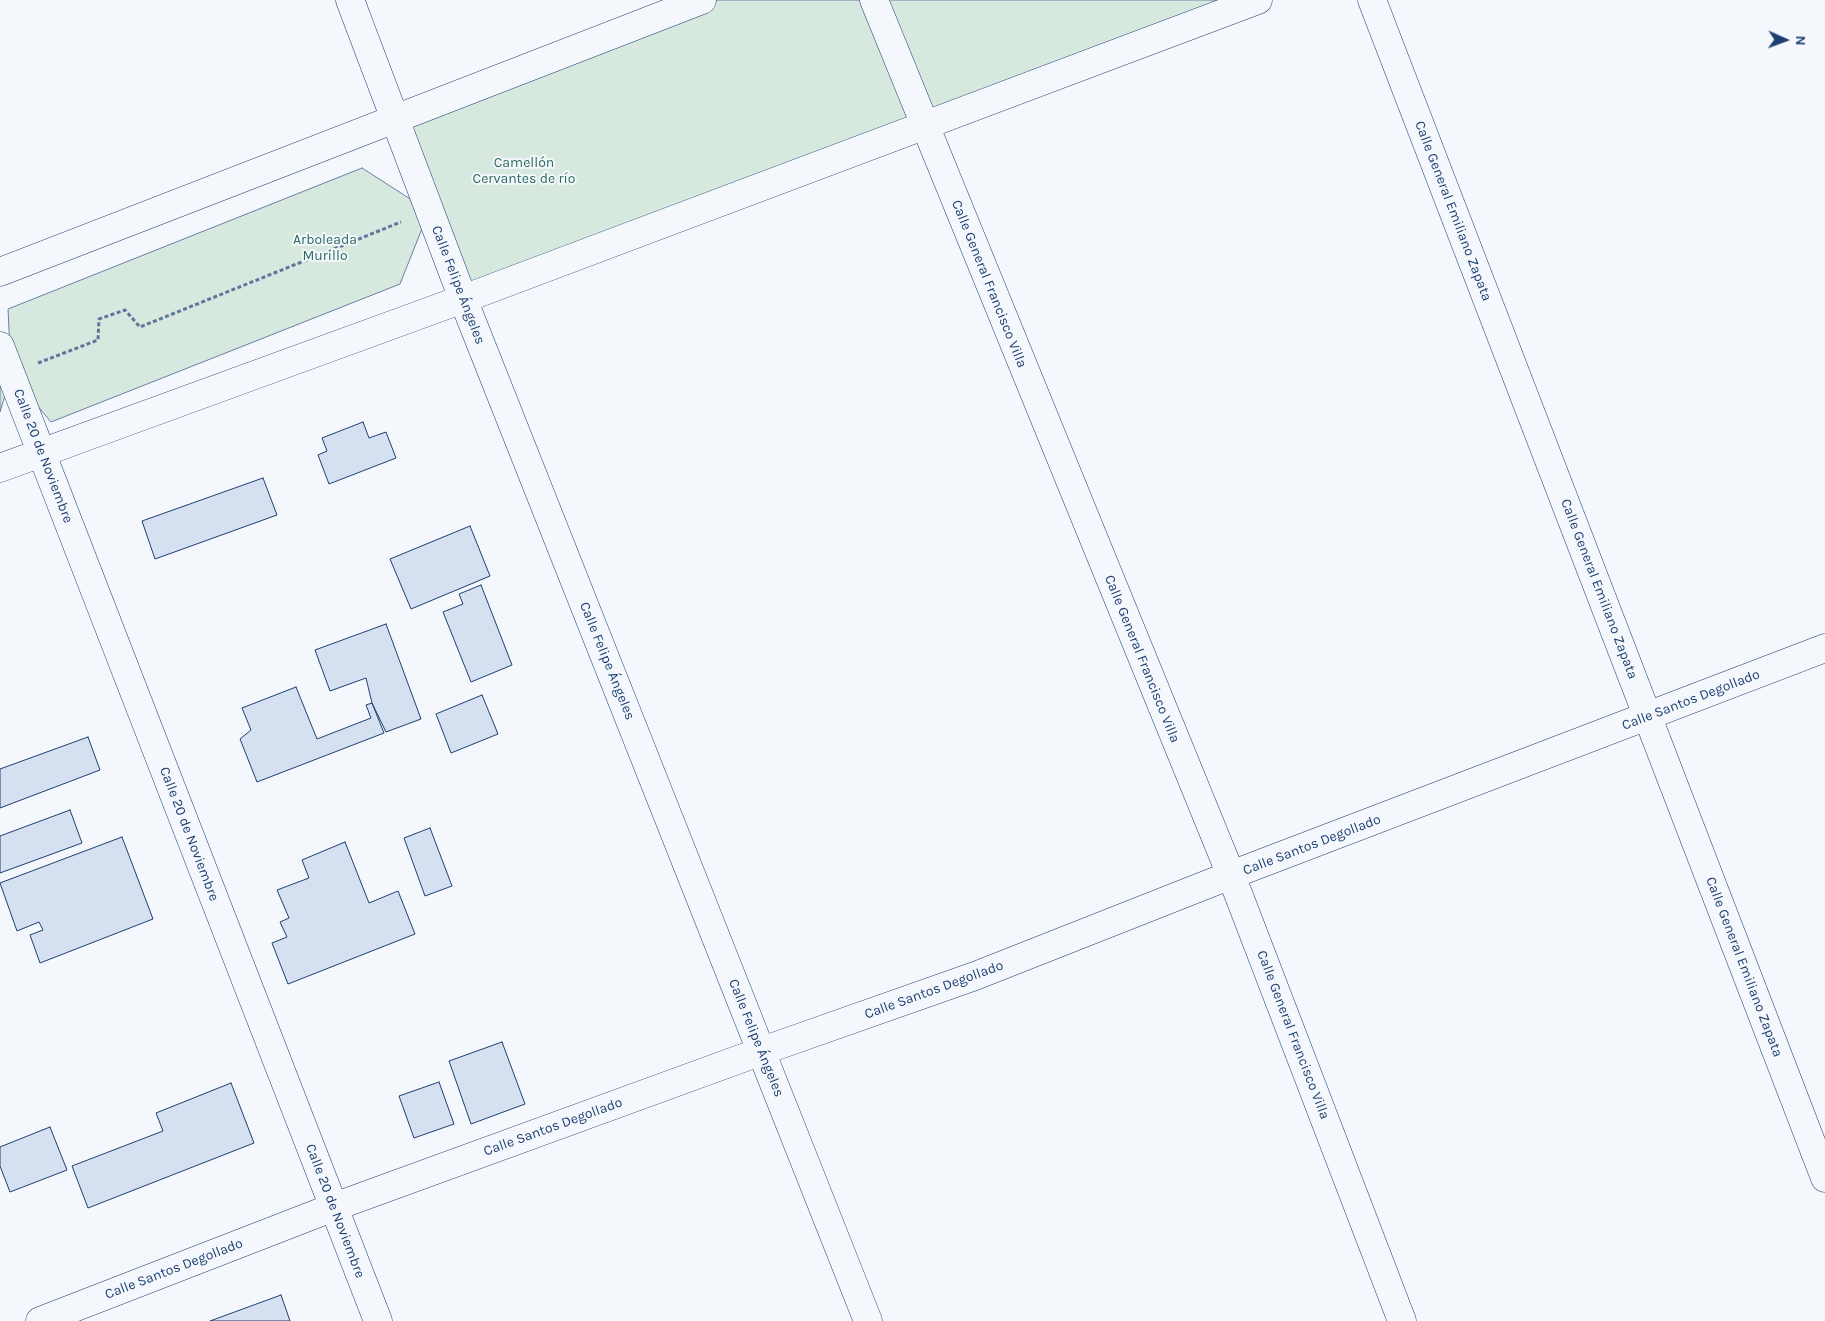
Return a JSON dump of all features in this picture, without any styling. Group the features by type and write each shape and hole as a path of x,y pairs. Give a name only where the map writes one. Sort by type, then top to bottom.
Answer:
{"street":[{"name":"Calle Felipe Ángeles","path":"350,0 463,299 868,1321"},
{"path":"0,272 702,0"},
{"name":"Calle General Francisco Villa","path":"874,0 1231,875 1402,1321"},
{"path":"0,468 463,299 1258,0"},
{"name":"Calle General Emiliano Zapata","path":"1372,0 1825,1178"},
{"name":"Calle 20 de Noviembre","path":"0,346 378,1321"},
{"name":"Calle Santos Degollado","path":"40,1321 334,1207 762,1051 975,976 1231,875 1649,717 1825,648"}],"path":[{"path":"10,373 98,340 99,319 125,310 140,327 429,211"}],"green space":[{"name":"Camellón Cervantes de río","path":"717,0 1224,0 464,291 400,121"},
{"name":"Arboleada Murillo","path":"362,168 429,211 400,284 51,422 11,374 0,412 0,367 11,373 8,309"}],"building":[{"path":"363,422 369,438 386,432 396,458 329,484 318,455 327,451 322,438"},
{"path":"263,478 277,515 155,559 142,521"},
{"path":"470,526 490,576 411,609 390,559"},
{"path":"481,585 512,665 471,682 443,612 463,604 459,594"},
{"path":"386,624 421,719 386,732 372,703 366,678 330,691 315,650"},
{"path":"296,687 317,739 371,718 366,705 372,703 384,733 257,782 240,739 251,730 242,708"},
{"path":"482,695 498,734 451,753 436,714"},
{"path":"88,737 100,770 0,808 0,769"},
{"path":"70,810 82,843 0,873 0,836"},
{"path":"430,828 452,886 425,896 404,838"},
{"path":"122,837 153,919 40,963 30,935 43,930 39,922 17,931 0,883"},
{"path":"345,842 369,903 398,891 415,934 288,984 272,943 287,937 280,922 289,918 277,890 309,878 302,860"},
{"path":"502,1042 525,1104 471,1124 449,1061"},
{"path":"439,1082 454,1124 414,1138 399,1096"},
{"path":"231,1083 254,1143 88,1208 72,1166 163,1131 156,1113"},
{"path":"50,1127 67,1170 10,1192 0,1166 0,1147"},
{"path":"281,1295 290,1321 210,1321"}]}
